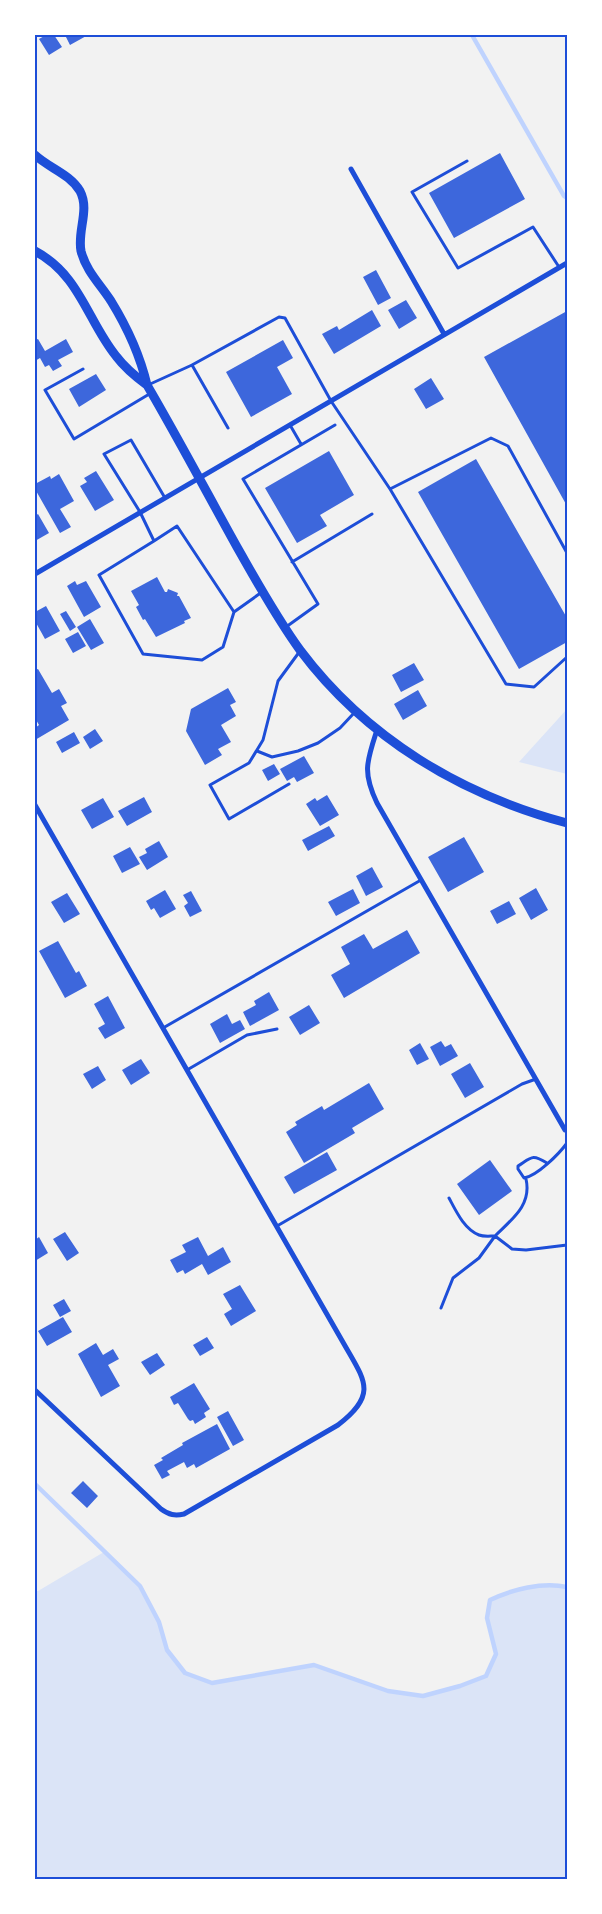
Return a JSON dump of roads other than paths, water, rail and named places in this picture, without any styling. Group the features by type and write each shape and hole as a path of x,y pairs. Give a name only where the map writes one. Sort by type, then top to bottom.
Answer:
{"main road":[{"path":"35,155 50,168 69,178 79,190 84,204 80,242 84,262 110,300 133,342 150,389 262,592 300,651 356,712 376,730 408,753 455,782 512,806 567,823"},
{"path":"35,251 50,261 69,279 116,356 150,389"}],"street":[{"path":"351,168 444,334"},
{"path":"35,574 567,263"},
{"path":"376,730 368,758 367,779 377,803 566,1130"},
{"path":"35,805 356,1366 364,1385 364,1396 355,1411 338,1424 184,1514 177,1516 161,1509 35,1390"}],"lane":[{"path":"467,161 412,192 458,268 533,227 559,267"},
{"path":"83,369 45,390 74,439 150,389 279,317 285,318 331,401 390,489 506,684 534,687 567,657"},
{"path":"192,365 228,428"},
{"path":"290,424 301,444"},
{"path":"285,629 318,604 243,479 335,425"},
{"path":"390,489 491,438 508,446 567,553"},
{"path":"154,541 140,512 104,454 131,440 165,498"},
{"path":"292,562 372,514"},
{"path":"234,612 177,526 99,575 143,654 202,660 223,647 234,612 262,592"},
{"path":"289,784 229,819 210,785 249,764 263,740 278,681 300,651"},
{"path":"257,750 272,758 298,751 318,743 340,728 356,712"},
{"path":"163,1028 421,880"},
{"path":"187,1070 247,1035 277,1028"},
{"path":"277,1226 522,1084 536,1079"},
{"path":"526,1179 562,1151 567,1143 566,1130"},
{"path":"441,1308 453,1278 479,1258 495,1236 522,1209 529,1190 526,1179 518,1169 518,1166 536,1156 548,1163"},
{"path":"449,1198 460,1217 471,1230 480,1236 495,1236 512,1249 526,1250 567,1245"}],"waterway":[{"path":"472,35 564,196 567,198"},
{"path":"35,1484 140,1586 159,1622 167,1650 185,1673 212,1683 314,1665 388,1691 423,1696 460,1686 486,1676 496,1654 487,1618 490,1600 508,1593 538,1586 567,1587"}]}
